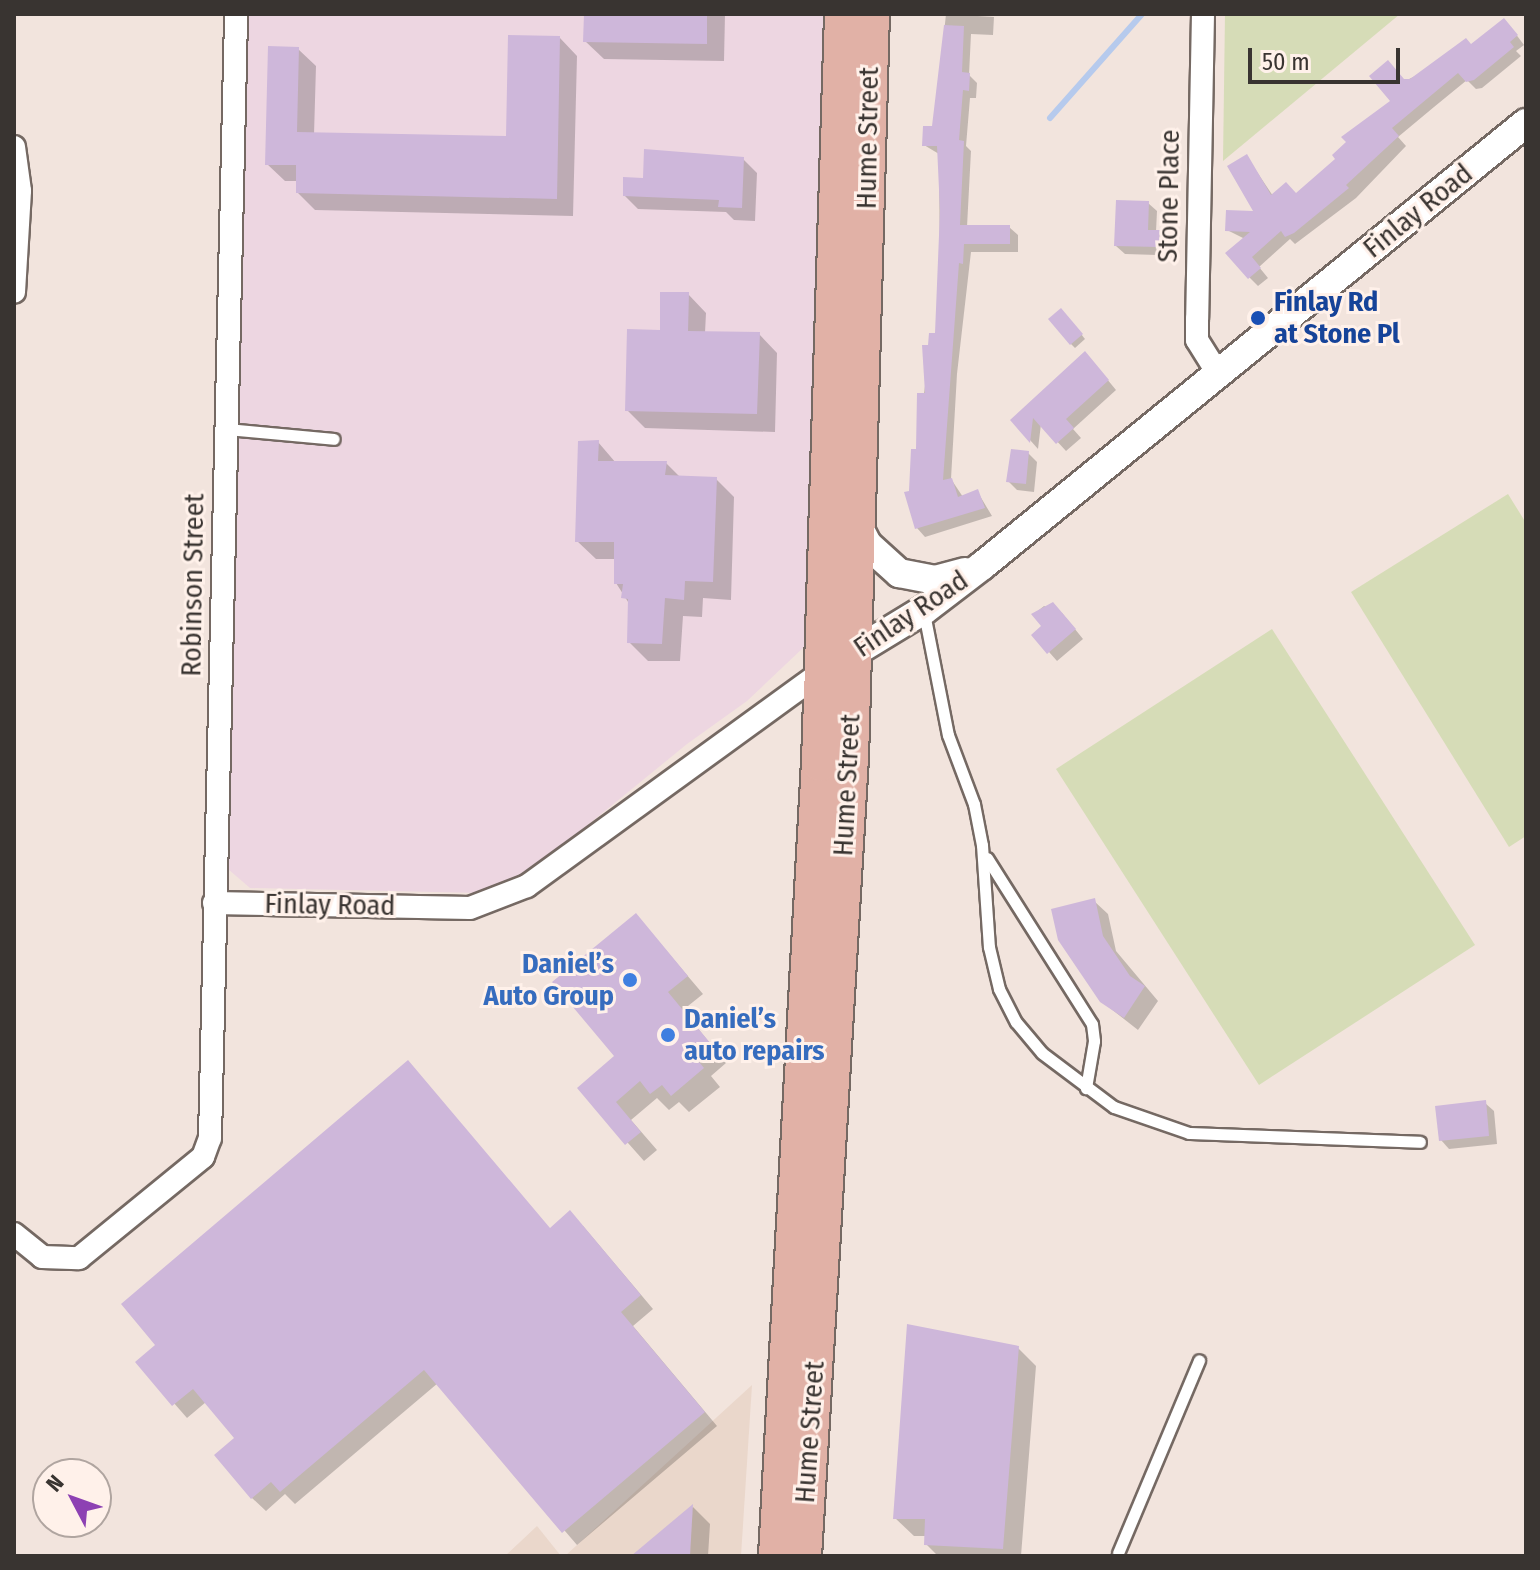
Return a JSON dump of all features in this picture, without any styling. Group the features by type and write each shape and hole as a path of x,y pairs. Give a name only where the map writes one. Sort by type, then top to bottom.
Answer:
{"main road":[{"name":"Hume Street","path":"803,1556 837,663 843,14"},
{"name":"Hume Street","path":"777,1556 837,663 855,519 871,14"}],"street":[{"name":"Robinson Street","path":"14,1234 42,1257 79,1258 203,1157 211,1113 236,14"},
{"name":"Stone Place","path":"1203,14 1197,340 1218,374"},
{"name":"Finlay Road","path":"214,903 470,908 527,886 837,663 924,610 983,565 1526,123"},
{"path":"14,147 20,191 14,292"},
{"path":"855,519 868,545 899,573 935,580 983,565"}],"lane":[{"path":"227,429 334,439"},
{"path":"924,610 948,735 974,804 983,850 989,947 999,989 1016,1022 1042,1053 1086,1088 1145,1120 1189,1133 1420,1142"},
{"path":"983,850 1092,1024 1094,1041 1086,1088"},
{"path":"1118,1553 1199,1360"}],"shaded area":[{"path":"242,14 825,14 804,647 747,701 687,744 524,877 481,893 250,888 228,869"},
{"path":"752,1385 741,1556 565,1556"},
{"path":"537,1526 561,1556 505,1556"}],"green space":[{"path":"1225,14 1400,14 1223,161"},
{"path":"1508,494 1526,523 1526,836 1509,847 1351,592"},
{"path":"1272,629 1475,945 1259,1085 1056,769"}],"building":[{"path":"584,14 707,14 707,44 583,42"},
{"path":"1504,18 1518,35 1510,42 1514,47 1474,80 1466,82 1458,73 1392,128 1399,136 1346,185 1349,188 1294,233 1285,237 1281,231 1252,257 1261,268 1248,279 1225,253 1250,232 1225,231 1226,210 1253,211 1227,166 1247,154 1271,195 1286,182 1296,193 1335,159 1332,155 1346,142 1341,137 1390,101 1369,76 1388,60 1404,79 1410,79 1466,38 1471,44"},
{"path":"944,25 964,26 962,72 970,73 969,91 963,90 959,140 964,141 960,225 1010,225 1010,244 964,244 963,264 959,263 943,480 952,478 958,497 978,489 985,508 915,529 904,492 909,491 911,449 916,449 917,393 925,393 922,345 928,345 929,333 935,333 940,211 937,146 922,146 923,126 932,126"},
{"path":"508,35 560,36 557,199 296,193 296,165 265,165 268,46 299,47 297,132 506,136"},
{"path":"644,149 744,157 742,208 718,207 719,200 623,196 623,177 643,178"},
{"path":"1116,200 1149,201 1148,230 1160,230 1159,247 1114,246"},
{"path":"660,292 689,292 688,331 760,332 757,414 625,411 627,329 660,330"},
{"path":"1061,308 1083,334 1070,345 1048,319"},
{"path":"1085,351 1109,380 1066,419 1074,428 1056,444 1033,418 1030,443 1010,420"},
{"path":"599,440 598,461 667,461 665,475 717,477 713,582 685,581 684,600 665,598 662,644 627,643 628,599 621,598 623,584 614,584 614,542 575,542 578,441"},
{"path":"1011,449 1029,451 1026,484 1006,482"},
{"path":"1053,602 1076,629 1047,654 1031,635 1041,626 1031,614"},
{"path":"1095,898 1103,936 1130,976 1145,986 1124,1018 1100,1002 1058,940 1051,909"},
{"path":"636,913 688,976 668,992 711,1044 695,1057 704,1068 671,1096 662,1085 650,1094 640,1081 616,1102 641,1132 625,1145 577,1088 614,1056 552,982"},
{"path":"408,1060 550,1228 570,1210 641,1295 621,1312 705,1412 562,1533 424,1370 280,1492 271,1482 251,1499 214,1455 234,1438 193,1389 172,1406 135,1362 155,1345 121,1304"},
{"path":"1486,1100 1489,1136 1439,1141 1435,1106"},
{"path":"907,1324 1019,1346 1003,1549 924,1545 925,1519 893,1519"},
{"path":"693,1504 690,1556 631,1556"}],"waterway":[{"path":"1050,118 1142,14"}],"place":[{"name":"Finlay Rd at Stone Pl","path":"1258,318"},
{"name":"Daniel’s Auto Group","path":"630,980"},
{"name":"Daniel’s auto repairs","path":"668,1035"}]}
